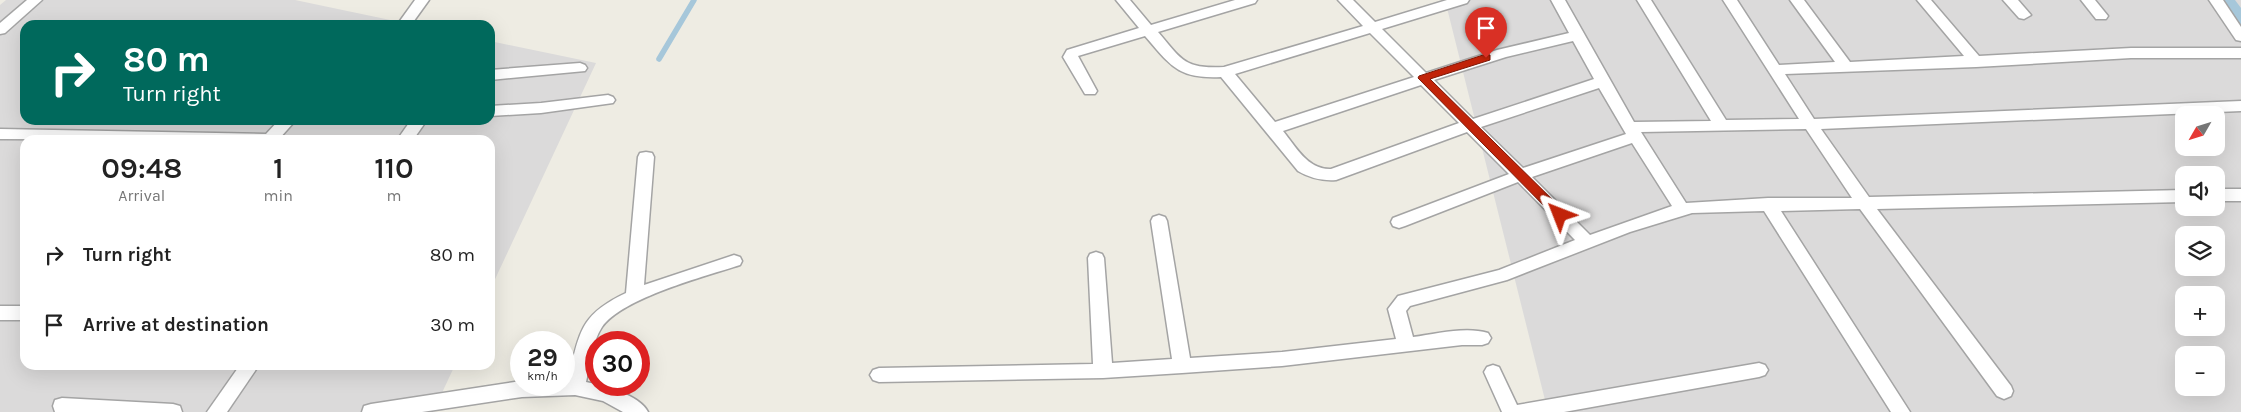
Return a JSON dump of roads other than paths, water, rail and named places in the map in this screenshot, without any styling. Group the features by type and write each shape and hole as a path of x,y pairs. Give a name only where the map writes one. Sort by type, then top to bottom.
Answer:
{"street":[{"path":"3,24 35,0"},
{"path":"408,20 422,0"},
{"path":"1123,0 1176,63 1186,70 1195,73 1225,72 1462,0"},
{"path":"1090,91 1072,64 1070,57 1072,53 1250,0"},
{"path":"1345,0 1587,242"},
{"path":"1558,0 1633,132 1682,209"},
{"path":"1644,0 1722,126"},
{"path":"1730,0 1810,124 1865,204 2004,391"},
{"path":"1797,0 1846,67"},
{"path":"1924,0 1976,62"},
{"path":"2010,0 2024,15"},
{"path":"2088,0 2101,16"},
{"path":"2216,0 2241,36"},
{"path":"1272,129 1502,53 1578,35"},
{"path":"1775,70 1976,62 2131,53 2241,52"},
{"path":"495,75 580,68"},
{"path":"1225,72 1304,167 1316,174 1325,176 1336,174 1470,125 1604,81"},
{"path":"495,111 542,108 608,100"},
{"path":"1399,222 1633,132 1722,126 2241,106"},
{"path":"274,135 284,125"},
{"path":"0,134 45,135"},
{"path":"634,296 646,157"},
{"path":"2225,195 2241,195"},
{"path":"1407,345 1397,309 1404,301 1513,272 1660,214 1682,209 1716,205 1865,204 2175,196"},
{"path":"1768,204 1900,412"},
{"path":"1159,221 1182,366"},
{"path":"1096,258 1103,371"},
{"path":"639,412 607,394 575,387 595,322 612,307 634,296 734,261"},
{"path":"0,313 20,314"},
{"path":"879,375 1103,371 1282,359 1462,338 1482,338"},
{"path":"216,412 246,370"},
{"path":"1520,412 1759,370"},
{"path":"1493,372 1511,412"},
{"path":"371,412 510,391"},
{"path":"62,406 173,412"}],"waterway":[{"path":"659,59 694,0"},
{"path":"2227,0 2241,20"}]}
